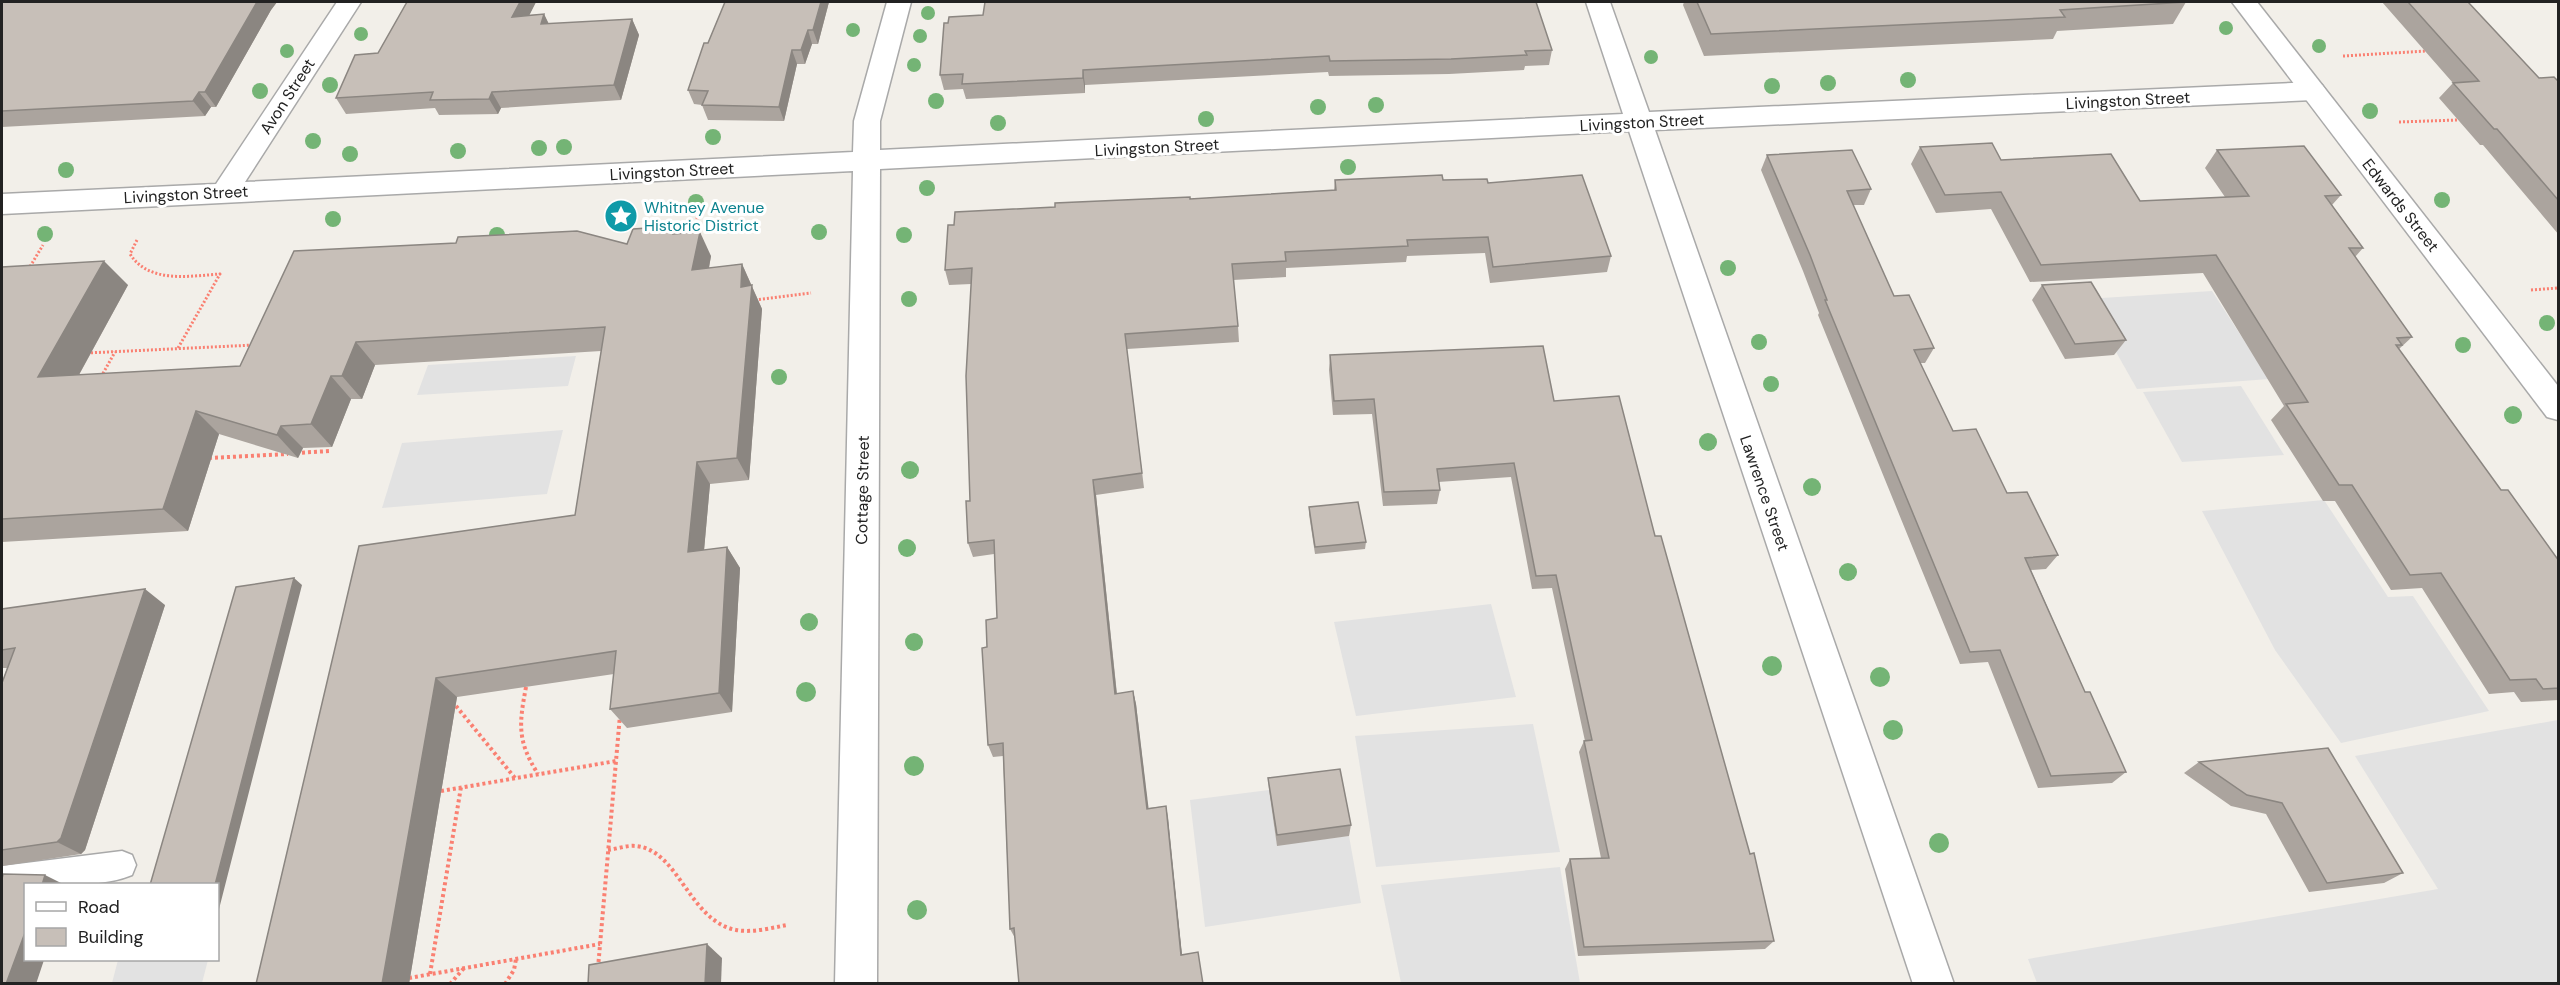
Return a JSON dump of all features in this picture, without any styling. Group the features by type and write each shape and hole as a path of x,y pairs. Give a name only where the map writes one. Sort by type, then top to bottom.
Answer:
{"street":[{"name":"Avon Street","path":"225,191 349,2"},
{"name":"Cottage Street","path":"856,984 865,162 867,121 899,2"},
{"name":"Lawrence Street","path":"1598,2 1934,984"},
{"name":"Edwards Street","path":"2244,2 2559,408"},
{"name":"Livingston Street","path":"2,204 225,191 2313,91"}],"lane":[{"path":"2,880 122,865"}],"path":[{"path":"2343,56 2426,51"},
{"path":"2399,122 2458,120"},
{"path":"694,246 698,212"},
{"path":"137,240 130,254 132,261 149,271 176,277 220,274 178,349"},
{"path":"25,274 43,245"},
{"path":"2531,290 2559,288"},
{"path":"752,301 811,293"},
{"path":"246,354 251,345"},
{"path":"76,354 262,345"},
{"path":"99,380 115,352"},
{"path":"200,459 330,451"},
{"path":"526,687 518,726 523,751 538,774"},
{"path":"456,706 515,778"},
{"path":"597,974 621,706"},
{"path":"441,791 616,761"},
{"path":"430,974 461,787"},
{"path":"608,850 637,846 649,850 658,856 687,894 707,915 734,930 787,925"},
{"path":"409,978 600,944"},
{"path":"506,984 514,970 516,959"},
{"path":"450,984 464,968"}],"shaded area":[{"path":"2212,291 2269,379 2137,389 2086,299"},
{"path":"576,356 568,386 417,395 428,365"},
{"path":"2241,386 2284,455 2182,462 2143,392"},
{"path":"563,430 547,494 382,508 402,443"},
{"path":"2324,500 2388,597 2413,596 2489,711 2341,743 2275,650 2202,511"},
{"path":"1491,604 1516,697 1356,716 1334,622"},
{"path":"2558,720 2558,983 2037,983 2028,959 2438,889 2355,756"},
{"path":"1533,724 1560,852 1376,867 1355,736"},
{"path":"1269,790 1277,845 1349,836 1361,903 1205,927 1190,800"},
{"path":"1560,867 1580,983 1401,983 1381,885"},
{"path":"118,961 208,961 202,983 112,983"}],"building":[{"path":"2,2 257,2 205,92 199,92 193,101 2,111"},
{"path":"407,2 520,2 512,17 544,14 541,24 632,19 614,85 492,92 489,99 430,100 433,92 336,98 355,55 378,53"},
{"path":"725,2 821,2 813,30 808,30 801,50 792,50 779,107 702,105 708,91 688,90 704,43 708,43"},
{"path":"985,2 1536,2 1552,50 1525,51 1527,55 1451,59 1330,61 1329,56 1083,70 1083,78 962,84 963,74 940,75 944,23 948,23 949,17 983,15"},
{"path":"1697,2 2186,2 2060,10 2065,17 1711,34"},
{"path":"2408,2 2468,2 2539,78 2554,77 2559,82 2559,201 2497,129 2494,129 2453,83 2479,81"},
{"path":"1992,143 2001,160 2111,154 2140,201 2249,196 2217,150 2304,146 2341,195 2325,196 2363,248 2349,248 2412,337 2397,338 2402,345 2396,345 2501,490 2508,490 2559,561 2559,688 2543,689 2536,679 2510,680 2441,573 2410,575 2352,485 2339,485 2286,404 2308,402 2216,255 2041,265 2001,192 1945,195 1920,147"},
{"path":"1852,150 1871,189 1847,191 1894,296 1909,295 1934,348 1914,350 1953,431 1976,429 2007,493 2027,492 2058,555 2025,558 2085,692 2090,692 2126,772 2051,776 2000,650 1970,652 1825,300 1827,300 1810,255 1767,155"},
{"path":"1442,175 1443,180 1487,179 1488,183 1582,175 1611,256 1493,267 1488,237 1407,240 1408,246 1285,252 1286,261 1232,264 1238,326 1125,334 1142,473 1093,480 1115,694 1133,691 1147,809 1166,806 1181,955 1198,952 1203,984 1019,984 1014,928 1010,929 1003,743 988,745 982,648 987,647 986,620 997,618 994,540 968,543 966,501 970,501 966,376 972,268 945,270 948,225 954,225 955,212 1055,207 1055,203 1190,197 1190,199 1336,190 1335,180"},
{"path":"675,226 673,234 700,232 692,270 742,264 741,287 752,285 737,458 697,462 688,552 727,547 719,693 610,709 616,651 436,678 382,984 256,984 359,546 575,515 605,327 356,342 342,376 331,376 311,424 281,426 277,435 196,411 163,509 2,519 2,267 104,261 38,377 240,366 294,251 456,243 458,237 577,231 627,244 633,229"},
{"path":"2091,282 2126,340 2075,344 2042,285"},
{"path":"1543,346 1554,401 1619,396 1655,536 1661,536 1750,854 1754,853 1774,941 1584,947 1570,859 1609,858 1584,741 1592,740 1556,575 1536,576 1514,463 1437,469 1440,490 1384,492 1374,399 1334,401 1330,355"},
{"path":"1358,502 1366,542 1315,547 1309,507"},
{"path":"294,578 216,883 151,883 236,587"},
{"path":"145,589 61,838 57,842 2,850 2,683 15,648 2,650 2,609"},
{"path":"2328,748 2403,873 2327,883 2282,803 2247,795 2199,762"},
{"path":"1340,769 1351,825 1277,835 1268,778"},
{"path":"3,874 45,875 43,883 24,883 24,935 6,984 2,984"},
{"path":"707,944 705,984 588,984 589,965"}],"place":[{"name":"Whitney Avenue Historic District","path":"621,216"}]}
